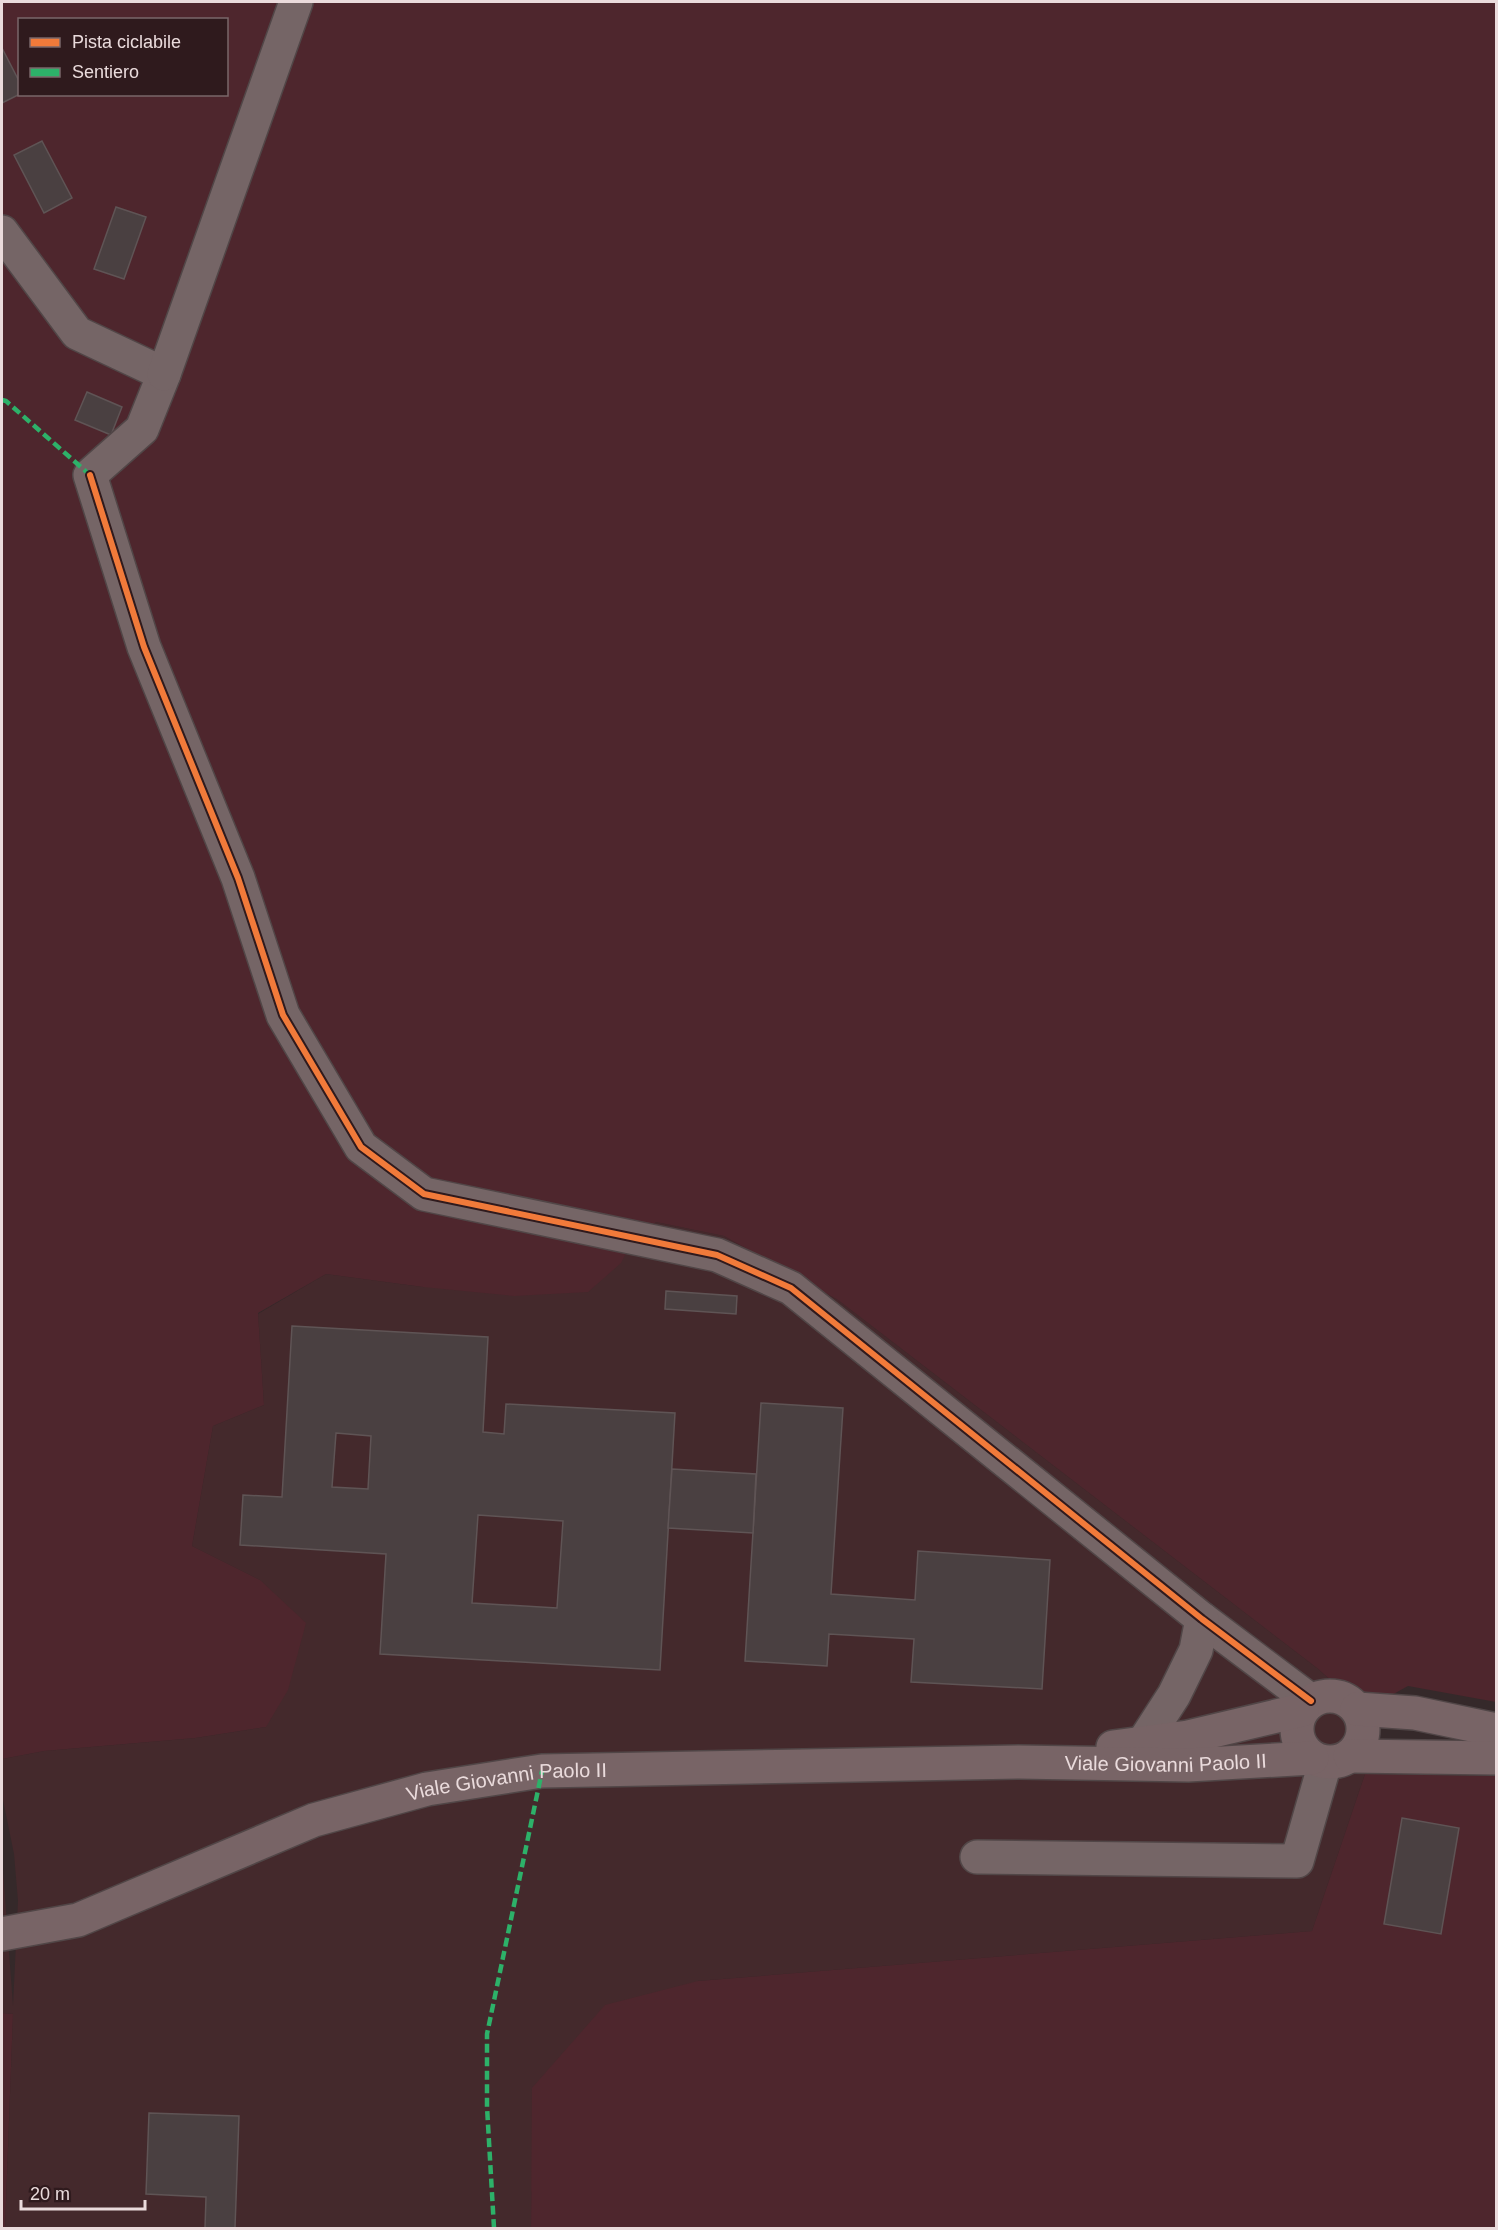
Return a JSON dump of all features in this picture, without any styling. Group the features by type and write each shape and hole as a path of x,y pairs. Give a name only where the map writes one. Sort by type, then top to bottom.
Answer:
{"main road":[{"path":"1336,1695 1348,1700 1358,1709 1363,1720 1364,1734 1360,1746 1329,1759 1302,1748 1297,1736 1297,1722 1306,1706 1323,1696 1336,1695"},
{"name":"Viale Giovanni Paolo II","path":"1019,1762 1188,1737 1306,1706"},
{"path":"1358,1709 1415,1713 1497,1730"},
{"name":"Viale Giovanni Paolo II","path":"7,1931 78,1920 314,1820 439,1787 542,1771 1019,1762 1188,1765 1329,1759 1497,1758"}],"street":[{"path":"296,2 164,374 142,429 90,475 144,647 238,878 283,1015 361,1147 424,1194 717,1255 791,1288 1202,1619 1306,1706"},
{"path":"2,231 77,333 164,374"},
{"path":"1143,1743 1174,1695 1196,1650 1202,1619"},
{"path":"977,1857 1297,1861 1329,1759"}],"shaded area":[{"path":"2,2 1496,2 1496,1702 1408,1686 1370,1707 1343,1691 1317,1668 838,1300 724,1236 656,1222 630,1245 621,1263 588,1292 514,1296 326,1274 258,1313 264,1405 213,1426 192,1546 260,1580 306,1623 288,1690 266,1727 195,1738 44,1751 2,1759"},
{"path":"656,1222 724,1236 838,1300 1317,1668 1343,1691 1370,1707 1365,1774 1312,1931 698,1981 531,2192 531,2228 5,2228 13,2014 2,2013 2,1857 13,2006 18,1901 14,1854 2,1795 2,1759 44,1751 195,1738 266,1727 260,1580 192,1546 213,1426 264,1405 258,1314 326,1274 423,1287 630,1245"},
{"path":"1365,1774 1496,1776 1496,2228 531,2228 532,2088 605,2005 698,1981 1312,1931"},
{"path":"2,2013 13,2014 5,2228 2,2228"}],"building":[{"path":"2,48 18,79 18,95 2,103"},
{"path":"42,141 72,198 44,213 14,155"},
{"path":"116,207 146,217 124,279 94,269"},
{"path":"87,392 122,407 111,435 75,420"},
{"path":"666,1291 737,1296 736,1314 665,1309"},
{"path":"292,1326 488,1337 483,1432 504,1434 506,1404 675,1413 660,1670 380,1654 386,1554 240,1545 243,1495 282,1497","holes":["336,1433 371,1436 368,1489 332,1487","478,1515 563,1521 557,1608 472,1603"]},
{"path":"761,1403 843,1408 831,1594 915,1600 918,1551 1050,1560 1042,1689 911,1682 914,1639 829,1634 827,1666 745,1661"},
{"path":"672,1469 756,1474 753,1533 668,1528"},
{"path":"1402,1818 1459,1828 1441,1934 1384,1924"},
{"path":"149,2113 239,2116 235,2228 205,2228 206,2197 146,2194"}],"marked path":[{"path":"2,400 6,401 90,475"},
{"path":"494,2228 487,2107 487,2034 542,1771"}],"cycle path":[{"path":"90,475 144,647 238,878 283,1015 361,1147 424,1194 717,1255 791,1288 1202,1619 1311,1701"}]}
